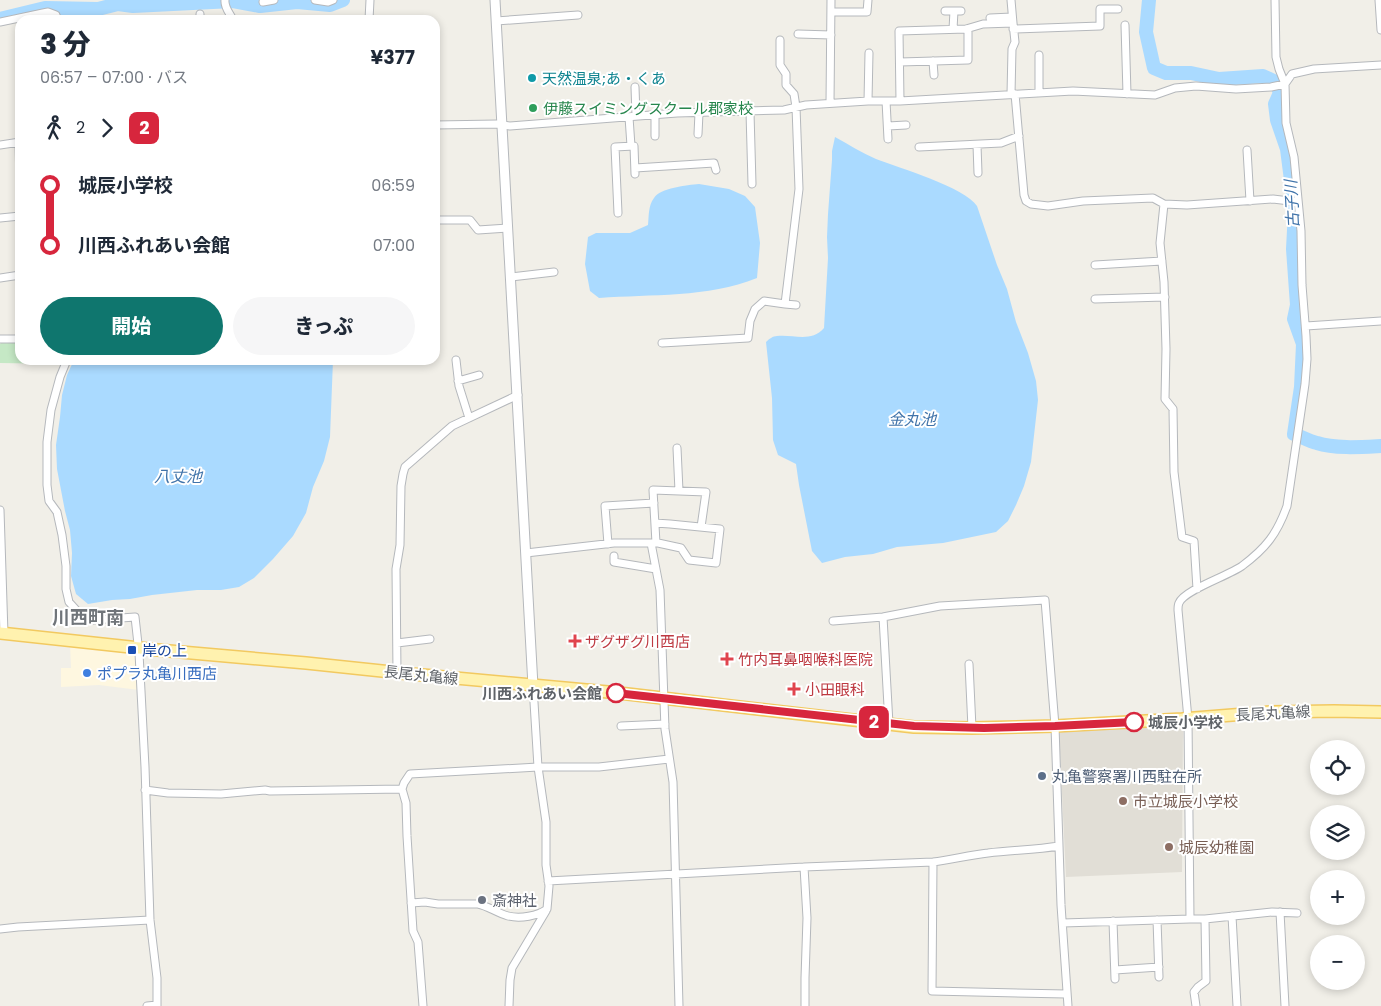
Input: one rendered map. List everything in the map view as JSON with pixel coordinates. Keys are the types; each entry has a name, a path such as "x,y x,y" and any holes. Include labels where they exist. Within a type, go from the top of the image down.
{"main road":[{"name":"長尾丸亀線","path":"2,633 138,648 618,693 930,727 1055,726 1188,719 1270,712 1381,712"}],"street":[{"path":"263,2 274,0"},
{"path":"315,0 328,2 333,0"},
{"path":"369,15 370,0"},
{"path":"495,0 533,686 538,767 546,822 548,881 547,909 512,968 509,1006"},
{"path":"830,103 831,0"},
{"path":"831,12 867,12 868,0"},
{"path":"1011,0 1015,42 1012,49 1013,94 1024,195 1031,204 1048,206 1083,201 1153,198 1164,204 1194,205 1274,200 1298,202"},
{"path":"1190,919 1188,877 1188,719 1178,610 1179,603 1182,598 1197,589 1224,577 1240,567 1263,548 1274,535 1282,521 1287,506 1304,393 1307,359 1306,326 1298,202 1294,157 1286,123 1284,84 1276,57 1275,0"},
{"path":"1379,0 1381,30"},
{"path":"225,2 231,15"},
{"path":"900,101 899,31 966,29 983,24 1013,23 1100,26 1100,9 1118,9"},
{"path":"945,11 958,11 953,29"},
{"path":"34,15 48,12 54,15"},
{"path":"496,20 578,15"},
{"path":"990,18 1013,23"},
{"path":"0,22 15,19"},
{"path":"1125,25 1128,94"},
{"path":"900,62 968,60 968,32 966,29"},
{"path":"798,34 831,35"},
{"path":"780,40 780,66 786,74 786,85 794,94 796,107 799,188 785,304"},
{"path":"868,53 868,100"},
{"path":"1039,55 1039,92"},
{"path":"933,61 934,75"},
{"path":"440,125 510,126 632,116 784,110 796,107 868,100 900,101 1039,92 1073,91 1155,95 1175,88 1196,86 1236,89 1271,88 1284,84 1292,74 1314,69 1381,65"},
{"path":"631,146 635,87"},
{"path":"886,101 888,139"},
{"path":"750,112 752,184"},
{"path":"698,134 699,113"},
{"path":"655,115 655,136"},
{"path":"888,126 906,124"},
{"path":"919,147 1001,144 1019,136"},
{"path":"0,145 15,143"},
{"path":"977,144 978,173"},
{"path":"618,213 615,147 634,146 635,171 714,163 716,170"},
{"path":"1247,150 1250,201"},
{"path":"1164,204 1160,243 1165,297 1165,399 1173,409 1174,472 1182,537 1194,542 1197,589"},
{"path":"0,218 15,216"},
{"path":"440,220 470,220 478,230 508,228"},
{"path":"1095,264 1162,261"},
{"path":"511,277 554,272"},
{"path":"0,278 15,276"},
{"path":"1095,299 1165,297"},
{"path":"662,343 748,338 754,309 764,301 796,305"},
{"path":"1306,326 1381,321"},
{"path":"0,339 15,339"},
{"path":"456,360 458,381 468,418"},
{"path":"65,365 51,410 47,485 49,501 57,512 62,535 66,566 66,589 69,602 80,614 93,620 135,617 146,790 150,920 157,978 157,1006 147,1006"},
{"path":"458,381 479,375"},
{"path":"397,673 396,569 400,545 401,486 406,467 452,426 518,395"},
{"path":"677,448 679,491"},
{"path":"679,1006 673,782 665,724 660,590 653,543 655,524 653,490 706,492 701,527"},
{"path":"608,544 605,506 654,503"},
{"path":"0,510 2,633"},
{"path":"526,553 608,544 653,543 681,548 689,560 716,563 720,529 655,524"},
{"path":"614,556 614,562 656,569"},
{"path":"833,621 883,616 940,606 1045,600 1055,726 1062,923 1068,1006"},
{"path":"883,616 889,724"},
{"path":"397,643 430,639"},
{"path":"968,664 972,728"},
{"path":"621,726 665,724"},
{"path":"423,1006 418,942 412,931 407,836 408,818 402,789 407,777 410,774 538,767 599,766 669,759"},
{"path":"146,790 168,793 221,794 265,790 402,789"},
{"path":"548,881 933,862 988,853 1059,846"},
{"path":"933,862 932,991 1066,994"},
{"path":"804,867 807,918 806,1006"},
{"path":"410,903 478,904 509,916 533,916 547,909"},
{"path":"1062,923 1205,919 1280,912 1297,913"},
{"path":"1280,912 1285,1006"},
{"path":"1232,916 1237,1006"},
{"path":"1196,1006 1194,992 1206,981 1205,919"},
{"path":"0,929 150,920"},
{"path":"1157,920 1159,977"},
{"path":"1113,921 1116,979"},
{"path":"1115,970 1159,967"}],"shaded area":[{"path":"70,644 136,651 139,690 99,685 61,687 61,668 71,668"},
{"name":"市立城辰小学校","path":"1183,725 1182,872 1066,877 1059,730"}],"green space":[{"path":"2,342 15,342 15,363 0,363 0,344"}],"water":[{"name":"金丸池","path":"835,137 876,159 946,185 970,199 977,206 1028,353 1036,381 1038,400 1031,462 1024,486 1008,521 996,532 943,543 897,547 873,554 845,557 822,563 812,551 796,464 778,455 773,440 772,398 766,342 776,336 808,337 819,333 824,328 828,258 828,214 832,151"},
{"path":"699,184 729,189 745,196 755,207 760,243 757,278 719,289 679,294 599,298 590,291 585,264 588,237 596,233 630,233 648,225 651,204 657,195 674,188"},
{"name":"八丈池","path":"72,365 333,365 330,437 324,461 313,487 306,513 293,536 254,578 239,587 152,595 88,604 76,594 71,576 70,530 57,469 56,445 62,395"}],"waterway":[{"name":"古子川","path":"16,15 45,8 98,9 118,4 133,6 233,1 260,6 297,2 330,5 343,0"},
{"name":"古子川","path":"1149,0 1146,32 1154,68 1166,73 1191,73 1219,79 1263,76 1276,82 1280,93 1275,104 1277,120 1287,149 1295,211 1293,249 1297,305 1294,319 1303,344 1301,387 1294,434 1324,445 1349,447 1381,446"},
{"name":"古子川","path":"0,19 15,15"}],"bus line":[{"name":"2","path":"616,693 938,728 1055,726 1134,722"}],"place":[{"name":"天然温泉;あ・くあ","path":"532,78"},
{"name":"伊藤スイミングスクール郡家校","path":"533,108"},
{"name":"ザグザグ川西店","path":"575,641"},
{"name":"岸の上","path":"132,650"},
{"name":"竹内耳鼻咽喉科医院","path":"727,659"},
{"name":"ポプラ丸亀川西店","path":"87,673"},
{"name":"小田眼科","path":"794,689"},
{"name":"川西ふれあい会館","path":"616,693"},
{"name":"城辰小学校","path":"1134,722"},
{"name":"丸亀警察署川西駐在所","path":"1042,776"},
{"name":"市立城辰小学校","path":"1123,801"},
{"name":"城辰幼稚園","path":"1169,847"},
{"name":"斎神社","path":"482,900"}],"district":[{"name":"川西町南","path":"88,617"}]}
